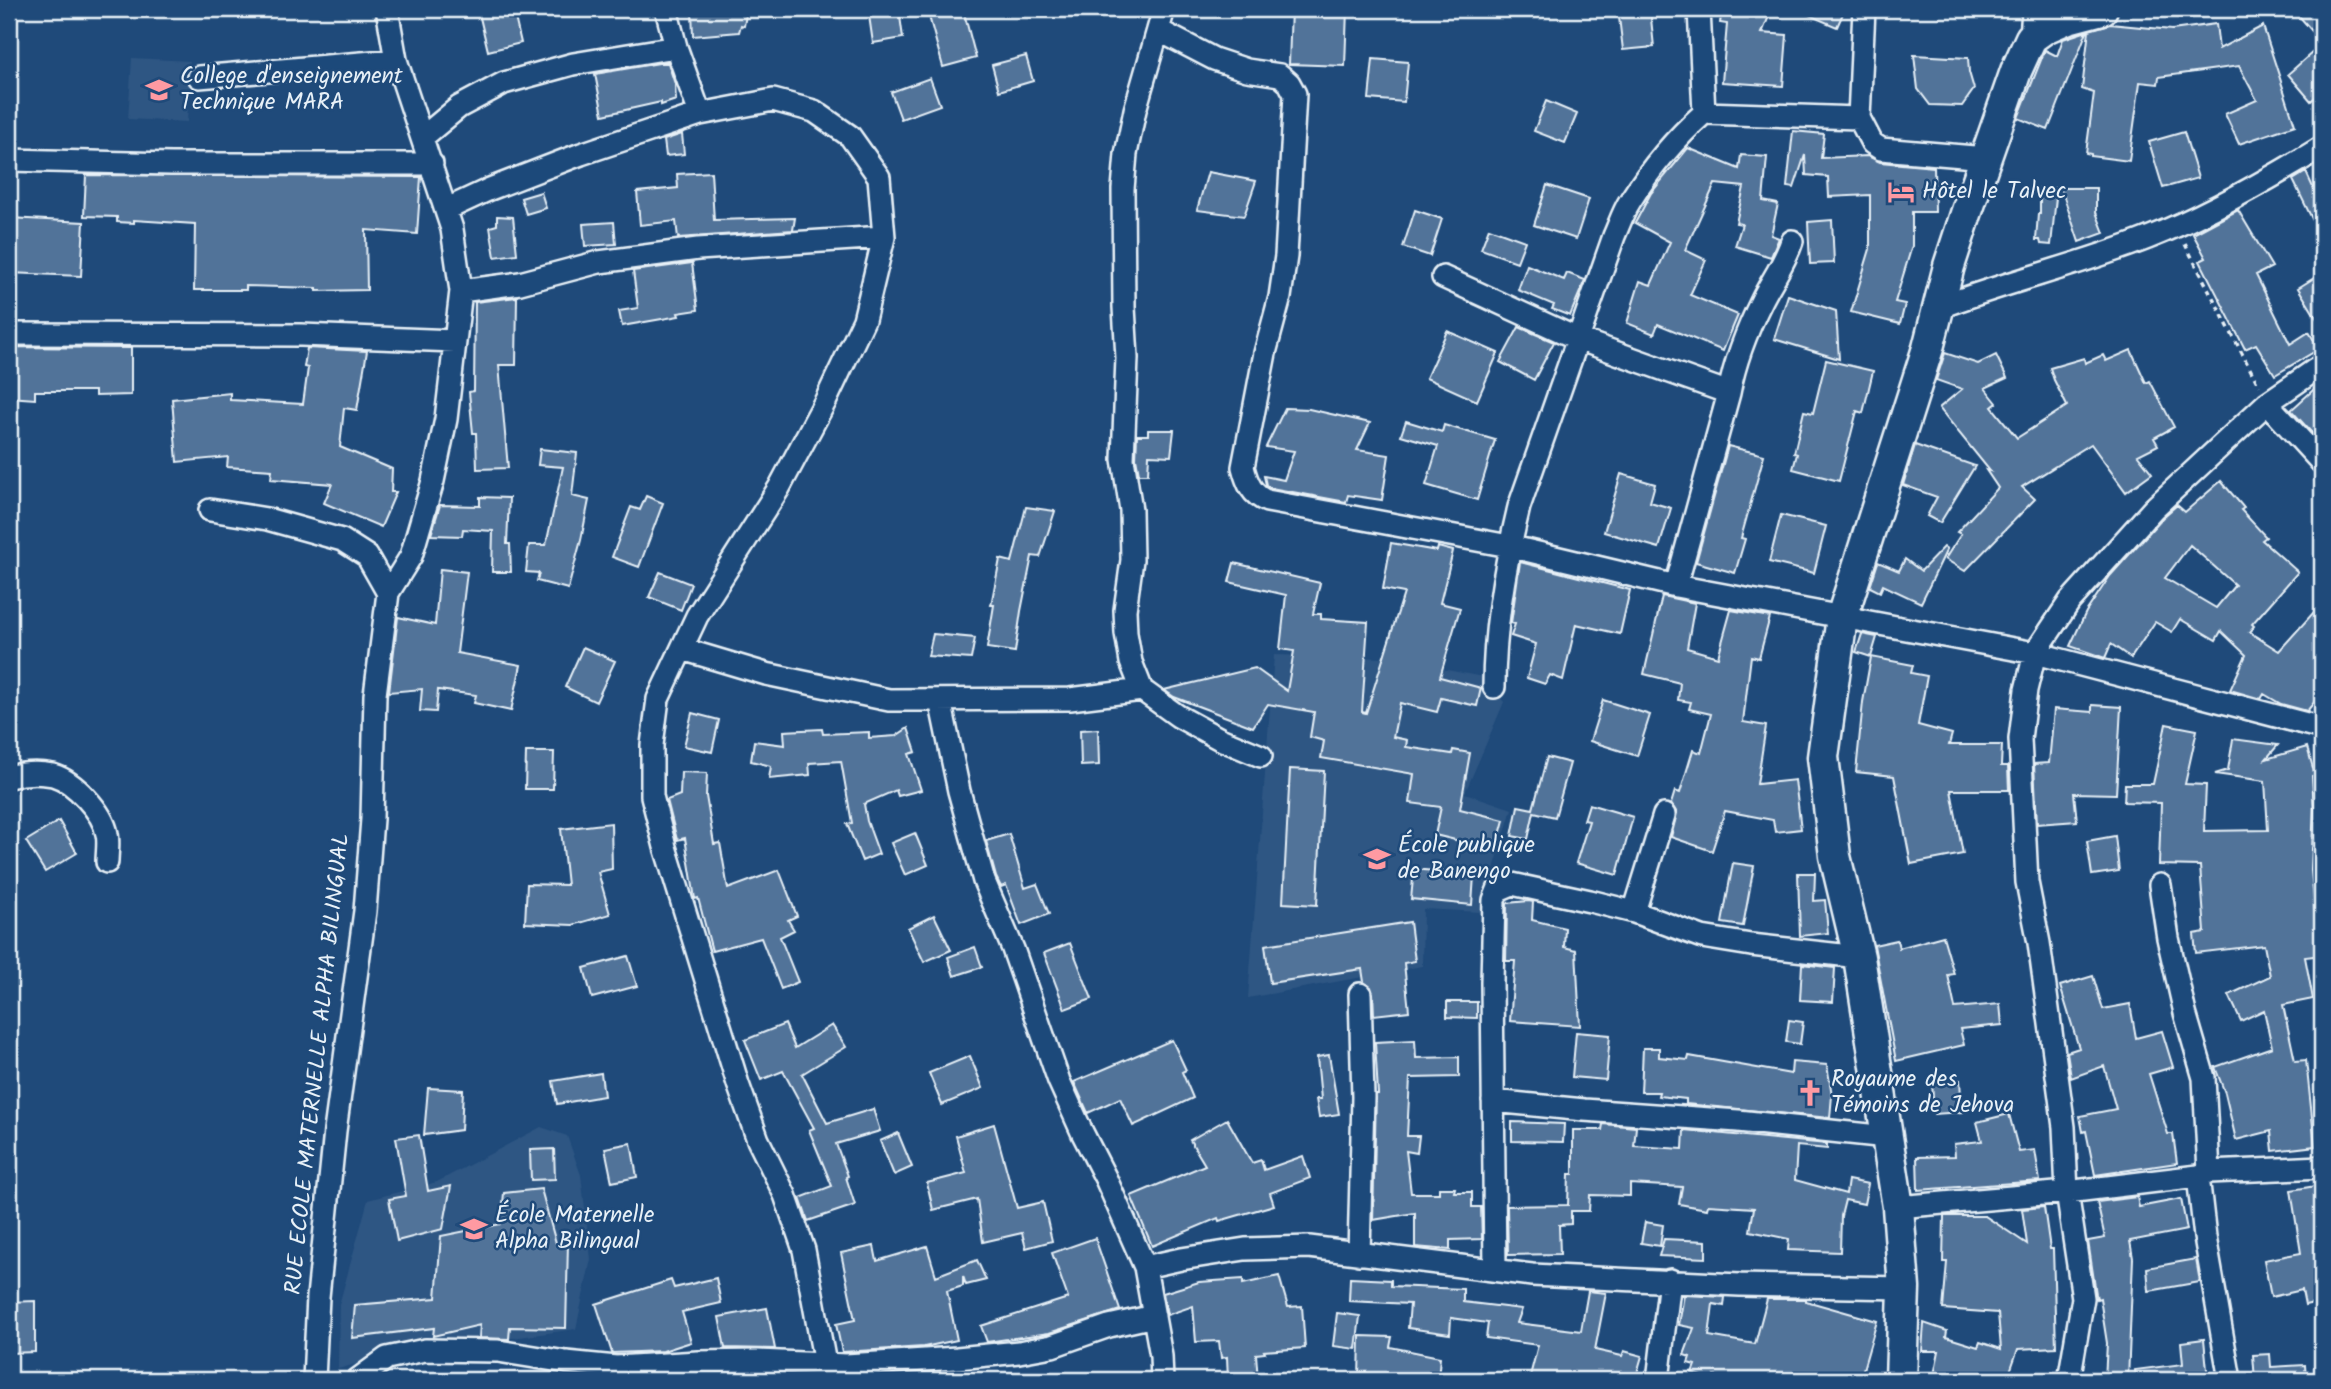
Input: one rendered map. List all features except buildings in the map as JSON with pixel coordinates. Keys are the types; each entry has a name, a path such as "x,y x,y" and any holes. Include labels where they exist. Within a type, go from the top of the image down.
{"street":[{"path":"210,510 267,519 342,540 367,556 388,593 411,556 425,512 446,419 461,291 447,209 396,60 387,9"},
{"path":"666,9 699,114"},
{"path":"1164,9 1135,110 1126,153 1123,189 1127,358 1123,459 1131,510 1132,560 1125,610 1131,662 1142,690 1178,716 1220,739 1261,756"},
{"path":"1699,9 1703,113"},
{"path":"1864,9 1859,118 1872,142 1881,149 1986,158"},
{"path":"1901,1380 1904,1288 1898,1207 1859,957 1835,856 1823,757 1842,617 1940,307 1949,266 2016,71 2031,38 2033,9"},
{"path":"2031,38 2045,28 2068,18 2102,9"},
{"path":"1158,30 1214,58 1247,70 1280,75 1289,83 1295,94 1286,256 1280,297 1265,353 1243,467 1246,480 1257,497 1509,546 1676,586 2035,653 2322,728"},
{"path":"423,138 459,107 504,83 573,64 676,47"},
{"path":"199,77 396,60"},
{"path":"447,209 490,189 581,154 699,114 772,100 814,111 850,136 878,177 884,237 864,320 826,400 779,488 697,617 658,699 653,745 652,796 683,909 738,1084 758,1140 785,1195 804,1250 827,1373"},
{"path":"1494,687 1495,644 1509,546 1519,507 1614,236 1629,202 1661,159 1703,113 1859,118"},
{"path":"1940,307 2147,239 2267,180 2322,147"},
{"path":"9,160 171,164 432,164"},
{"path":"461,291 520,283 599,262 698,249 884,237"},
{"path":"1676,586 1741,346 1792,242"},
{"path":"1443,277 1578,339 1729,393"},
{"path":"9,334 302,335 455,341"},
{"path":"2069,1380 2082,1298 2067,1192 2064,1127 2039,943 2027,882 2020,739 2026,690 2035,653 2070,601 2154,508 2267,403 2322,365"},
{"path":"2267,403 2322,463"},
{"name":"RUE ECOLE MATERNELLE ALPHA BILINGUAL","path":"314,1380 318,1297 335,1131 365,911 372,819 375,695 388,593"},
{"path":"682,649 766,674 889,700 1070,699 1142,690"},
{"path":"940,700 959,791 984,881 1013,949 1059,1081 1107,1179 1145,1267 1161,1356 1162,1380"},
{"path":"9,777 26,773 54,775 93,804 107,834 107,862"},
{"path":"1634,912 1664,815"},
{"path":"1494,1270 1493,941 1494,900 1498,890 1512,884 1634,912 1702,937 1859,957"},
{"path":"2161,885 2168,937 2182,1000 2204,1078 2205,1237 2230,1380"},
{"path":"1359,1254 1363,1097 1360,995"},
{"path":"1493,1101 1584,1111 1738,1121 1887,1138"},
{"path":"1898,1207 2067,1192 2204,1174 2322,1167"},
{"path":"1145,1267 1245,1249 1309,1247 1532,1275 1740,1285 1904,1288"},
{"path":"1658,1380 1671,1280"},
{"path":"357,1380 387,1358 425,1350 498,1351 616,1373 746,1361 827,1373 915,1361 1019,1352 1052,1346 1109,1326 1154,1316"}],"path":[{"path":"2176,226 2267,403"}],"shaded area":[{"name":"College d'enseignement Technique MARA","path":"132,58 190,61 187,122 128,119"},
{"name":"École publique de Banengo","path":"1274,655 1385,658 1483,677 1504,702 1465,793 1512,809 1481,912 1423,909 1422,966 1248,998"},
{"name":"École Maternelle Alpha Bilingual","path":"541,1127 567,1136 581,1175 591,1259 576,1329 384,1356 338,1369 339,1305 368,1200 437,1182"}],"place":[{"name":"College d'enseignement Technique MARA","path":"159,90"},
{"name":"Hôtel le Talvec","path":"1901,192"},
{"name":"École publique de Banengo","path":"1377,859"},
{"name":"Royaume des Témoins de Jehova","path":"1810,1093"},
{"name":"École Maternelle Alpha Bilingual","path":"474,1229"}]}
